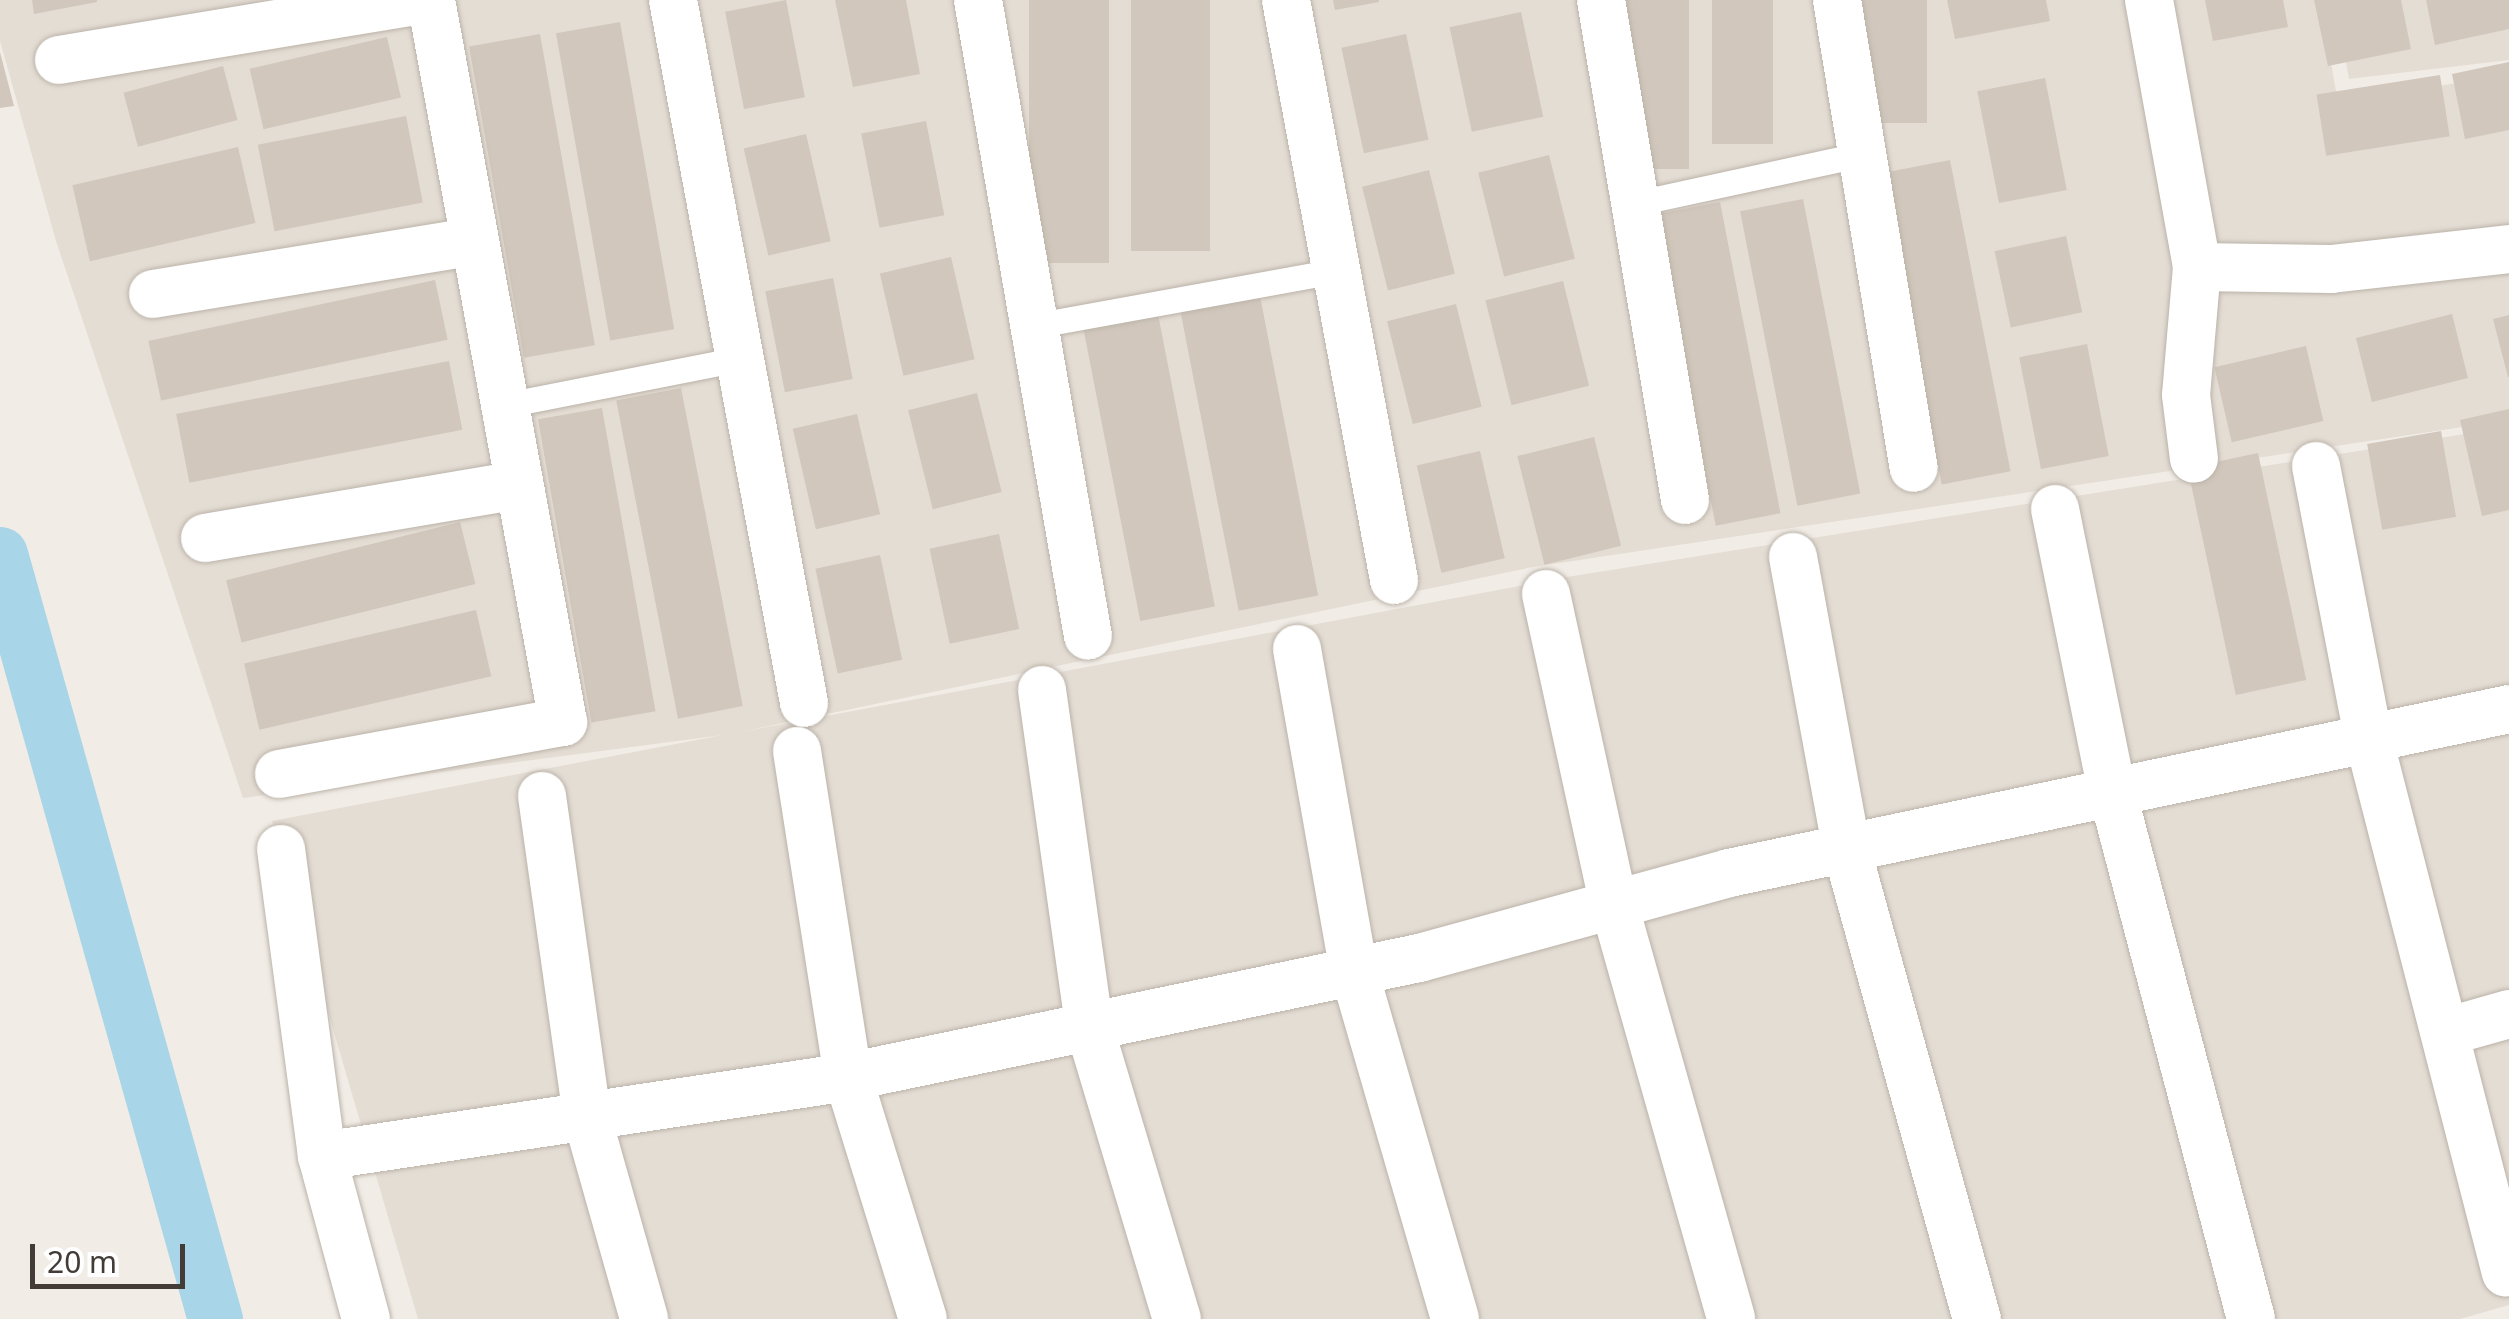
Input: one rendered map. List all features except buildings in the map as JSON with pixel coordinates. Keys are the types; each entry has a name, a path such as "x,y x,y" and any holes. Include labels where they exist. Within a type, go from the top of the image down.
{"street":[{"path":"59,60 244,14 420,0"},
{"path":"279,774 563,722 431,0"},
{"path":"673,0 804,703"},
{"path":"978,0 1038,325 1088,636"},
{"path":"1286,0 1394,580"},
{"path":"1600,0 1684,500"},
{"path":"1837,0 1914,468"},
{"path":"2149,0 2197,267 2186,396 2194,459"},
{"path":"154,294 475,240"},
{"path":"2197,267 2331,270 2507,248"},
{"path":"2316,466 2368,736 2449,1031 2506,1273"},
{"path":"205,538 520,485"},
{"path":"2055,508 2112,791 2252,1319"},
{"path":"1793,557 1846,847 1976,1319"},
{"path":"1546,594 1614,901 1731,1319"},
{"path":"1297,648 1354,971 1455,1319"},
{"path":"1042,690 1089,1026 1177,1319"},
{"path":"322,1156 848,1077 1354,971 1614,901 1846,847 2509,709"},
{"path":"797,751 848,1077 923,1319"},
{"path":"542,796 586,1116 644,1319"},
{"path":"282,849 322,1156 366,1319"},
{"path":"2449,1031 2509,1014"}],"lane":[{"path":"1637,203 1864,154"},
{"path":"1038,325 1335,271"},
{"path":"506,405 740,359"}],"shaded area":[{"path":"0,0 2320,0 2338,103 2509,74 2509,420 1533,567 740,732 1567,577 2509,427 2509,1305 2460,1319 418,1319 272,821 723,735 243,798 56,241 0,41"},
{"path":"2335,0 2509,0 2509,60 2349,79"}],"waterway":[{"path":"0,554 215,1319"}]}
